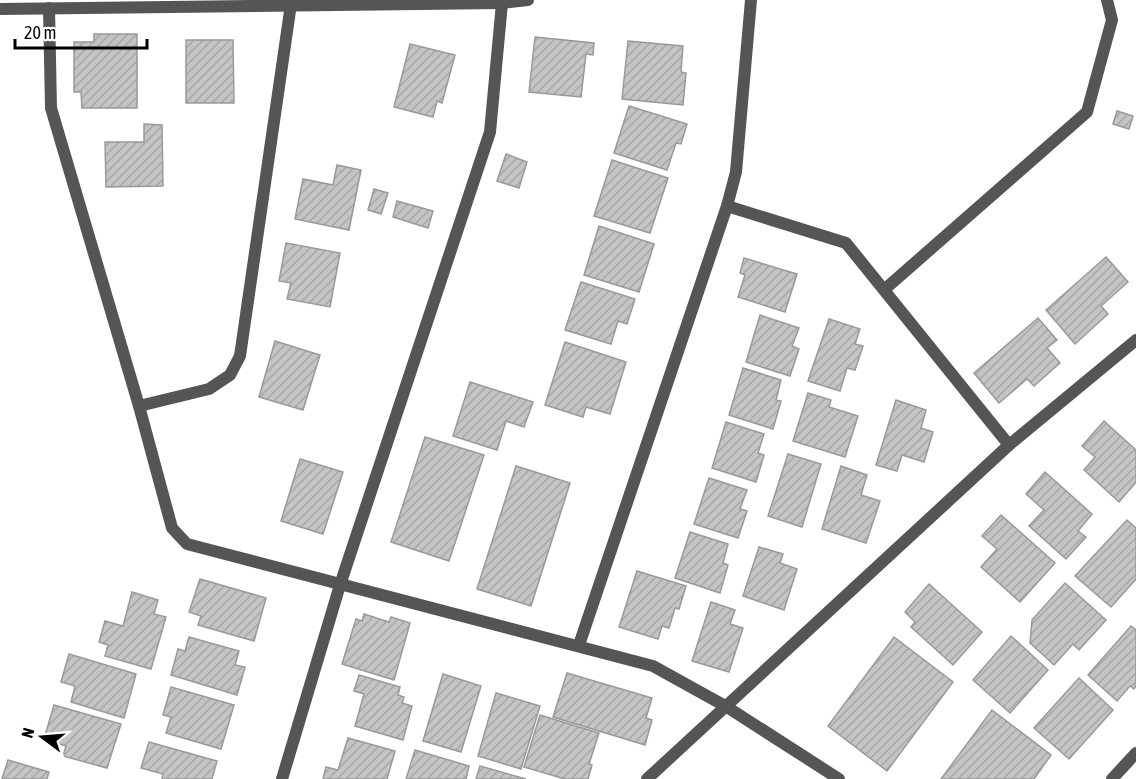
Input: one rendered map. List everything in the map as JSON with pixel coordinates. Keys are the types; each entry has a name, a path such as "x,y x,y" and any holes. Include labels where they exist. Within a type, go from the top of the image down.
{"street":[{"path":"0,9 502,3 528,0"},
{"path":"579,645 727,206 736,172 751,0"},
{"path":"885,289 1087,112 1112,20 1107,0"},
{"path":"282,779 340,585 490,132 502,3"},
{"path":"139,406 209,388 230,375 240,356 291,4"},
{"path":"49,8 51,108 139,406 172,528 188,544 653,666 727,706 839,779"},
{"path":"727,206 846,243 1009,445"},
{"path":"647,779 1009,445 1136,340"},
{"path":"1112,779 1136,753"}],"building":[{"path":"94,34 137,34 137,108 82,108 81,92 74,92 74,42 94,42"},
{"path":"535,37 594,43 593,55 586,54 581,97 529,92"},
{"path":"186,40 233,40 234,103 186,103"},
{"path":"628,41 683,46 681,72 686,73 683,105 622,99"},
{"path":"410,44 455,55 442,103 437,101 433,117 394,107"},
{"path":"629,106 687,124 681,144 676,143 667,170 614,153"},
{"path":"1117,111 1133,116 1129,129 1113,124"},
{"path":"144,124 162,125 163,186 106,187 105,142 144,142"},
{"path":"506,154 527,162 519,188 497,181"},
{"path":"612,160 668,178 650,233 594,216"},
{"path":"337,165 361,170 349,230 295,219 303,179 333,185"},
{"path":"374,189 388,193 381,214 368,210"},
{"path":"397,201 433,211 428,228 393,217"},
{"path":"599,226 654,244 639,292 584,275"},
{"path":"286,243 340,253 330,307 287,299 291,283 279,281"},
{"path":"1106,257 1128,282 1101,306 1108,314 1075,344 1046,310"},
{"path":"744,258 797,274 785,312 738,297 745,275 740,273"},
{"path":"581,282 635,299 627,324 618,321 611,344 565,330"},
{"path":"760,315 799,328 792,346 799,349 790,376 746,362"},
{"path":"1038,318 1057,340 1047,348 1060,363 1034,386 1027,379 999,403 974,373"},
{"path":"829,319 860,329 855,344 863,346 855,370 847,368 840,391 808,381"},
{"path":"275,341 320,355 303,410 259,397"},
{"path":"565,342 626,362 610,414 586,407 583,417 545,405"},
{"path":"743,368 781,380 776,400 781,401 773,429 729,415"},
{"path":"470,382 533,402 524,427 506,421 497,450 453,436"},
{"path":"808,393 831,400 829,407 858,416 845,457 793,441"},
{"path":"896,400 926,410 921,428 933,432 924,462 902,455 897,471 876,465"},
{"path":"1104,421 1136,450 1136,482 1119,502 1084,470 1095,457 1082,446"},
{"path":"726,422 764,434 758,453 764,455 756,482 712,468"},
{"path":"425,437 484,455 449,561 391,542"},
{"path":"788,454 821,464 802,527 768,516"},
{"path":"300,459 343,472 323,534 281,521"},
{"path":"516,466 570,483 531,606 477,589"},
{"path":"841,466 867,475 861,495 880,501 866,543 822,529"},
{"path":"1045,472 1092,514 1078,531 1086,537 1066,559 1029,526 1044,510 1026,494"},
{"path":"709,478 747,490 740,509 747,511 738,538 694,524"},
{"path":"1001,515 1055,563 1020,602 981,567 997,549 982,536"},
{"path":"1127,520 1136,528 1136,579 1111,607 1075,576"},
{"path":"690,532 728,544 723,563 728,565 720,593 675,578"},
{"path":"759,547 783,554 780,563 797,569 784,610 743,596"},
{"path":"637,571 686,586 679,609 675,608 669,628 662,626 658,639 619,627"},
{"path":"200,579 266,598 254,641 198,625 201,616 189,612"},
{"path":"1065,583 1106,620 1079,650 1073,644 1054,665 1030,643 1032,620"},
{"path":"929,584 982,632 953,665 911,627 915,622 905,612"},
{"path":"132,592 158,600 154,614 166,617 151,669 105,656 108,645 99,642 105,621 123,626"},
{"path":"711,602 735,610 730,624 743,628 729,672 692,661"},
{"path":"364,614 389,622 391,617 410,623 394,680 342,664 356,619 362,621"},
{"path":"1131,626 1136,630 1136,686 1134,689 1130,686 1117,701 1088,675"},
{"path":"1011,636 1048,670 1010,713 973,680"},
{"path":"189,637 239,651 235,665 245,667 237,695 171,675 178,649 185,651"},
{"path":"894,637 953,682 887,771 828,726"},
{"path":"69,654 136,674 124,718 71,702 75,686 61,682"},
{"path":"567,673 652,698 646,718 652,720 645,745 553,717"},
{"path":"443,674 481,686 461,752 423,741"},
{"path":"359,675 400,687 398,695 404,697 402,703 412,706 403,740 355,726 364,694 354,691"},
{"path":"1079,678 1113,710 1069,759 1034,728"},
{"path":"171,687 234,705 221,749 166,733 171,717 163,715"},
{"path":"496,693 540,706 521,769 478,756"},
{"path":"54,705 121,724 107,768 63,756 66,746 44,739"},
{"path":"992,710 1051,755 1034,779 941,779"},
{"path":"540,715 599,733 589,764 592,765 588,779 565,779 524,767"},
{"path":"348,738 395,751 387,779 323,779 326,767 338,770"},
{"path":"149,742 217,761 212,779 162,779 163,774 141,768"},
{"path":"415,750 469,766 466,779 406,779"},
{"path":"8,760 49,772 47,779 2,779"},
{"path":"480,766 526,779 476,779"}]}
